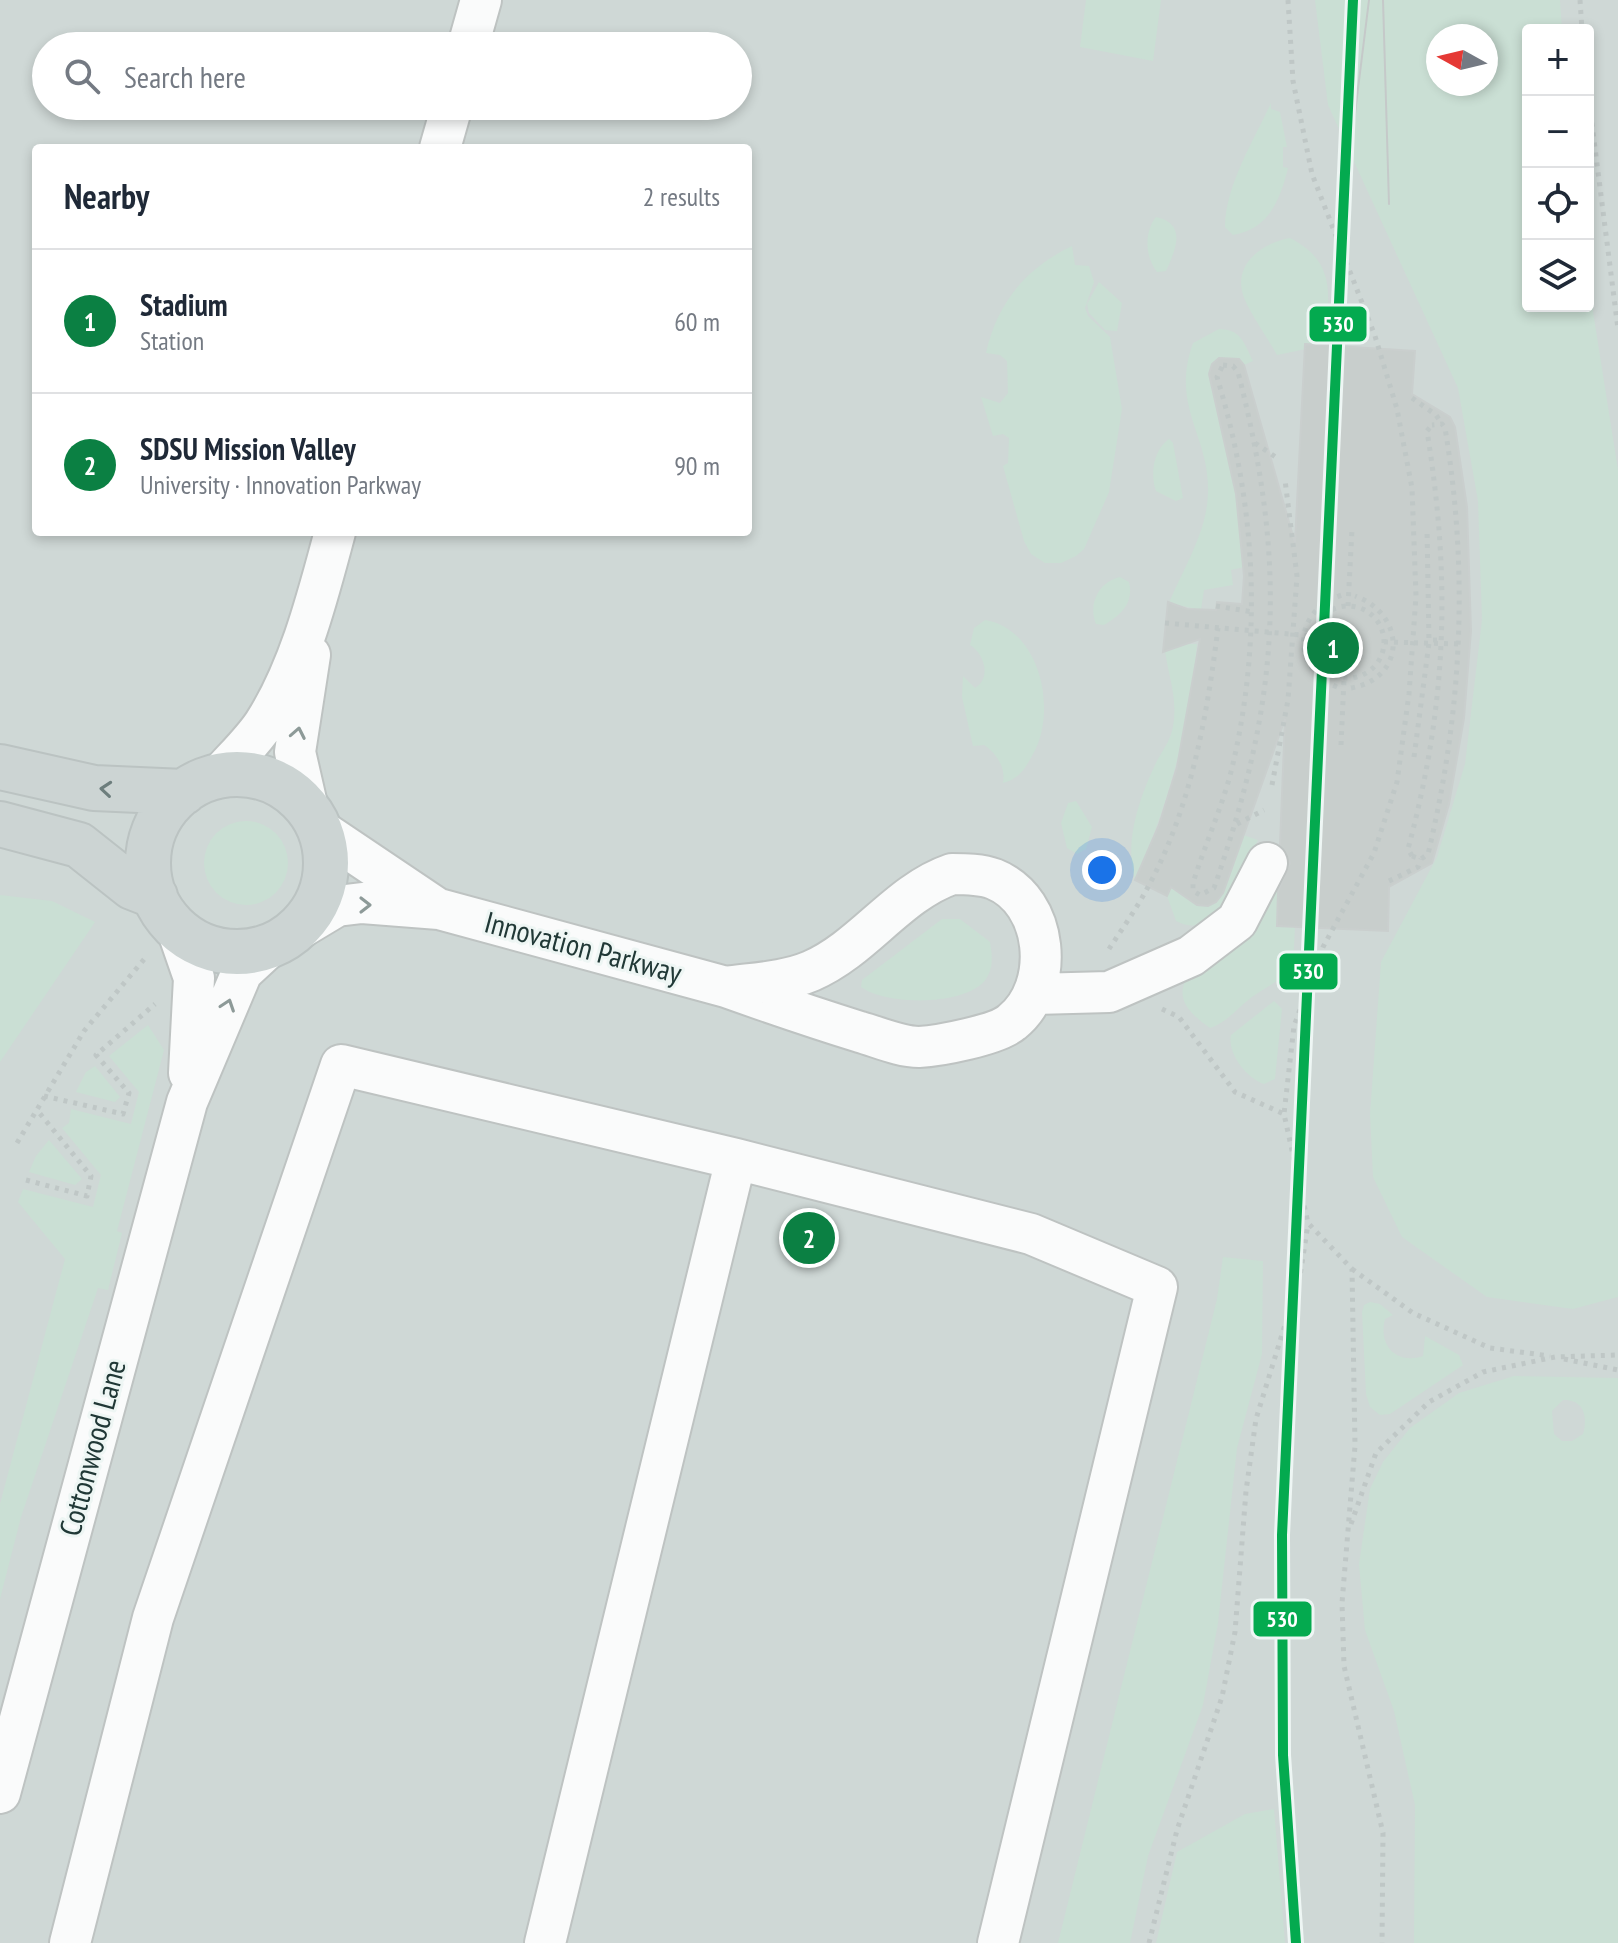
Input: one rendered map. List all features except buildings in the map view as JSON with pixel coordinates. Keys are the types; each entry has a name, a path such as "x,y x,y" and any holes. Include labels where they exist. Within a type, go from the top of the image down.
{"main road":[{"name":"Innovation Parkway","path":"0,767 94,788 202,784 239,774 269,780 295,795 314,819"},
{"path":"159,927 148,858 152,840 169,805 202,784"},
{"path":"283,938 311,913 324,883 326,861 314,819"},
{"name":"Innovation Parkway","path":"0,824 79,845 132,887 159,927 192,941 230,953 283,938"}],"street":[{"path":"472,32 481,0"},
{"path":"441,144 448,120"},
{"path":"202,784 264,725 313,616 334,536"},
{"path":"313,616 307,692 295,752 314,819"},
{"name":"Innovation Parkway","path":"314,819 439,909"},
{"path":"1035,994 1099,993 1191,956 1237,921 1267,863"},
{"name":"Innovation Parkway","path":"283,938 337,906 362,903 439,909 726,987 817,1019 917,1047 1009,1025 1025,1012 1035,994 1042,966 1034,921 1025,904 1012,890 994,879 952,874 920,888 842,952 809,972 726,987"},
{"name":"Cottonwood Lane","path":"159,927 194,978 187,1102"},
{"name":"Cottonwood Lane","path":"0,1793 187,1102 242,972 283,938"},
{"path":"70,1943 153,1618 341,1065 736,1159 1031,1234 1157,1287 998,1943"},
{"path":"545,1943 736,1159"}],"path":[{"path":"1149,1943 1177,1830 1222,1697 1235,1632 1246,1491 1256,1419 1300,1276 1308,1223 1284,1114 1294,1026 1323,947 1374,853 1397,782 1409,694 1416,596 1412,488 1397,409 1375,336 1351,281 1312,174 1293,81 1288,0"},
{"path":"1580,0 1582,24"},
{"path":"1588,96 1618,329"},
{"path":"1223,365 1233,366 1238,372 1254,442 1269,534 1271,631 1263,710 1236,825 1214,888 1204,896 1196,894 1193,883 1232,769 1253,612 1247,511 1239,459 1217,377 1223,365"},
{"path":"1389,881 1418,867 1421,859 1428,854 1454,724 1461,644 1457,515 1442,424 1436,415 1412,398"},
{"path":"1421,859 1412,856 1408,849 1435,725 1443,640 1442,525 1427,431 1432,425 1442,424"},
{"path":"1254,442 1277,458"},
{"path":"1272,785 1288,700 1290,634 1297,576 1285,480"},
{"path":"1414,757 1431,641 1427,528"},
{"path":"1348,606 1352,529"},
{"path":"1337,687 1317,676 1308,664 1302,636 1312,613 1321,604 1342,595"},
{"path":"1351,688 1373,680 1384,670 1394,642 1387,618 1369,601 1355,596"},
{"path":"1216,606 1253,612"},
{"path":"1348,606 1367,610 1378,620 1384,642 1379,661 1370,672 1344,678 1329,673 1319,663 1312,650 1312,636 1317,622 1326,612 1348,606"},
{"path":"1165,623 1290,634"},
{"path":"1218,628 1209,696 1184,798 1148,887 1106,954 1142,1000 1179,1017 1235,1092 1284,1114"},
{"path":"1271,631 1312,636"},
{"path":"1384,642 1443,640"},
{"path":"1431,641 1461,644"},
{"path":"1341,745 1344,678"},
{"path":"1236,825 1264,810"},
{"path":"17,1143 87,1027 159,927"},
{"path":"44,1096 123,1114 129,1093 96,1055 162,998"},
{"path":"26,1180 87,1196 91,1176 37,1110"},
{"path":"1308,1223 1352,1269 1413,1313 1490,1348 1618,1370"},
{"path":"1352,1269 1355,1446 1342,1603 1344,1666 1383,1833 1382,1943"},
{"path":"1349,1530 1376,1453 1429,1402 1483,1372 1555,1357 1618,1355"}],"shaded area":[{"path":"0,0 1618,0 1618,1943 0,1943"}],"green space":[{"path":"1086,0 1161,0 1153,61 1080,47"},
{"path":"1315,0 1560,0 1562,24 1522,24 1522,312 1593,312 1618,470 1618,1297 1573,1309 1487,1297 1402,1237 1373,1177 1370,1114 1381,962 1437,857 1465,764 1482,620 1478,501 1458,388 1328,105"},
{"path":"1271,103 1271,109 1280,112 1287,147 1283,147 1283,167 1288,168 1285,180 1277,202 1264,220 1245,232 1233,235 1225,227 1230,196"},
{"path":"1156,217 1166,221 1176,232 1173,255 1166,271 1157,272 1150,259 1148,244 1149,230"},
{"path":"1290,238 1306,248 1323,270 1328,297 1325,345 1277,355 1245,300 1241,288 1242,277 1245,267 1259,251"},
{"path":"1072,246 1075,265 1089,266 1094,282 1085,308 1088,316 1110,337 1122,409 1109,492 1084,549 1061,563 1045,563 1031,554 1024,541 1003,466 1008,463 1009,438 1003,434 993,436 981,397 1000,403 1008,393 1007,361 1000,355 986,353 1006,303 1027,276"},
{"path":"1099,282 1122,303 1117,331 1105,330 1089,313 1087,304"},
{"path":"1219,329 1237,334 1253,361 1244,365 1239,359 1219,358 1212,364 1209,374 1236,494 1244,567 1231,570 1233,585 1204,590 1201,610 1169,603 1194,549 1207,507 1207,473 1188,403 1187,365 1193,343"},
{"path":"1169,439 1173,443 1183,498 1176,501 1156,491 1153,478 1156,456"},
{"path":"1120,577 1129,582 1128,602 1121,613 1110,621 1104,625 1096,624 1093,609 1097,595 1106,584"},
{"path":"985,620 1004,627 1019,639 1031,655 1043,695 1044,716 1033,754 1021,773 1003,783 1003,771 996,756 984,745 973,746 962,697 963,676 975,688 985,672 982,659 970,645 974,628"},
{"path":"1183,644 1197,644 1183,735 1168,793 1135,880 1131,851 1135,821 1149,778 1171,735 1174,720 1174,700 1165,651"},
{"path":"1076,801 1092,827 1086,849 1077,854 1067,848 1061,823 1068,803"},
{"path":"246,821 262,824 276,833 285,847 288,863 285,879 276,893 262,902 246,905 230,902 216,893 207,879 204,863 207,847 216,833 230,824"},
{"path":"1243,835 1258,840 1229,901 1206,923 1192,925 1176,921 1167,896 1181,861 1184,891 1190,900 1208,906 1216,902"},
{"path":"1279,874 1277,926 1295,927 1293,966 1210,1028 1192,1013 1184,1001 1186,979"},
{"path":"0,895 52,901 95,922 0,1062"},
{"path":"942,919 960,919 990,942 990,970 976,988 945,998 907,1000 889,998 861,987 862,980"},
{"path":"1274,1001 1282,1009 1275,1079 1264,1084 1239,1064 1232,1049 1231,1035"},
{"path":"148,1025 164,1050 117,1231 122,1233 108,1290 98,1288 21,1517 0,1599 0,1504 65,1259 18,1202 23,1189 93,1207 101,1175 62,1128 69,1123 71,1109 131,1124 139,1092 109,1056"},
{"path":"95,1066 120,1097 115,1102 76,1092 86,1072"},
{"path":"49,1140 82,1179 75,1185 29,1172 36,1156"},
{"path":"1223,1257 1263,1261 1262,1354 1237,1448 1218,1623 1203,1705 1148,1856 1130,1943 1058,1943 1217,1299"},
{"path":"1370,1302 1380,1304 1393,1315 1385,1319 1384,1328 1384,1337 1391,1351 1405,1358 1423,1356 1425,1336 1459,1355 1463,1365 1390,1414 1380,1415 1370,1407 1366,1394 1362,1312 1364,1305"},
{"path":"1514,1376 1618,1378 1618,1943 1414,1943 1415,1805 1394,1711 1365,1630 1359,1564 1370,1489 1383,1462 1410,1428 1459,1393","holes":["1563,1400 1570,1400 1583,1410 1583,1434 1572,1441 1562,1441 1554,1434 1552,1411"]},
{"path":"1274,1809 1285,1943 1156,1943 1177,1852 1245,1814"}],"tram line":[{"path":"1344,202 1369,0"},
{"path":"1383,0 1389,204"}],"transit line":[{"name":"530","path":"1296,1943 1283,1755 1282,1535 1353,0"}],"place":[{"name":"Stadium","path":"1333,648"},
{"name":"SDSU Mission Valley","path":"809,1238"}]}
